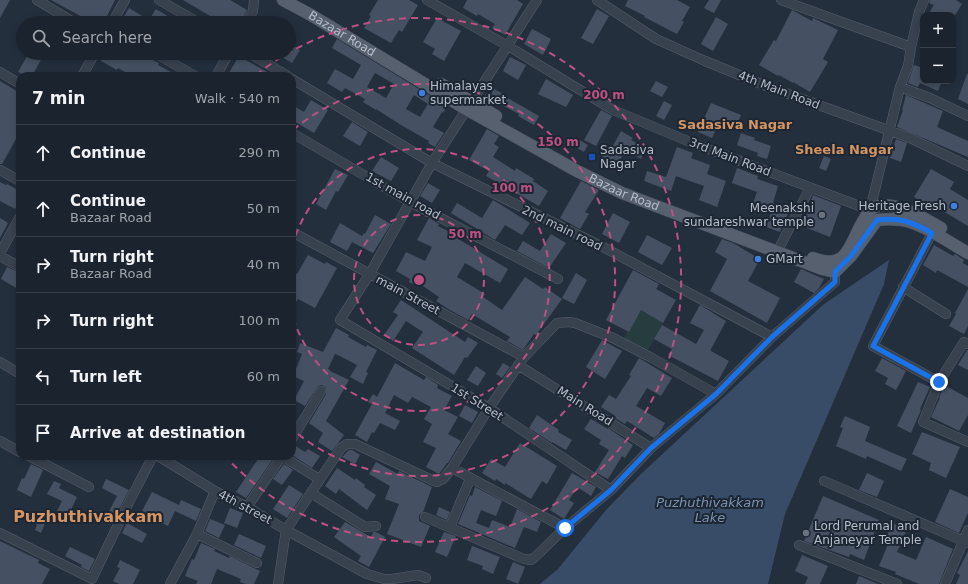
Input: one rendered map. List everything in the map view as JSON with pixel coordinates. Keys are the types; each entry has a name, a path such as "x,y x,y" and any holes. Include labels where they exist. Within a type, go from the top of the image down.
{"main road":[{"name":"Bazaar Road","path":"283,0 469,105 608,179 778,249 822,269 835,272"},
{"name":"Bazaar Road","path":"294,0 321,14 469,105"},
{"path":"870,210 887,206 898,207 910,211 968,245"},
{"name":"Bazaar Road","path":"778,249 823,262 832,262 844,256 870,210"},
{"path":"835,272 851,256 877,220 903,220 916,224 968,253"}],"street":[{"path":"37,0 64,16"},
{"path":"52,8 56,0"},
{"path":"116,16 126,0"},
{"path":"160,0 187,16"},
{"path":"250,16 253,11 254,0"},
{"name":"3rd Main Road","path":"427,0 508,46 613,110 695,144 870,210"},
{"path":"369,274 432,163 537,0"},
{"name":"4th Main Road","path":"597,0 656,39 705,62 889,132 910,138 968,166"},
{"path":"781,0 910,47"},
{"path":"870,210 900,87 908,66 910,47 919,12 924,0"},
{"path":"84,72 91,60"},
{"path":"167,60 188,72"},
{"path":"218,72 225,60"},
{"path":"261,60 281,72"},
{"path":"0,72 16,82"},
{"name":"2nd main road","path":"296,81 432,163 601,246 772,337"},
{"path":"900,87 930,98 968,116"},
{"name":"1st main road","path":"296,135 410,202 558,278"},
{"path":"0,170 16,179"},
{"path":"778,249 810,188"},
{"path":"16,224 0,254 16,264"},
{"path":"932,233 873,346 939,382"},
{"name":"main Street","path":"296,234 521,361"},
{"path":"426,517 526,560 531,560 565,528 611,490 651,448 716,394 772,337 835,282 835,272"},
{"name":"1st Street","path":"369,274 340,320 489,408 611,490"},
{"path":"903,288 946,314"},
{"path":"426,578 418,576 392,579 367,574 286,530 319,479 341,448 347,444 355,444 434,481 437,482 443,479 452,468 489,408 521,361 557,323 568,322 612,338 652,358 716,394"},
{"path":"968,344 964,342 939,382 923,422 968,442"},
{"name":"Main Road","path":"521,361 651,448"},
{"path":"0,362 16,372"},
{"path":"296,432 321,391"},
{"path":"0,441 16,450"},
{"path":"46,460 89,487"},
{"path":"0,533 92,579 151,460"},
{"name":"4th street","path":"165,460 215,491 286,530 279,584"},
{"path":"248,508 279,460"},
{"path":"288,460 319,479"},
{"path":"452,468 470,479 565,528"},
{"path":"450,527 470,479"},
{"path":"824,482 966,542"},
{"path":"172,583 197,534 215,491"},
{"path":"311,493 365,526 376,526"},
{"path":"945,584 966,542 968,530"},
{"path":"197,534 257,564"},
{"path":"799,545 897,584"}],"green space":[{"path":"642,309 663,323 647,352 624,338"}],"water":[{"name":"Puzhuthivakkam Lake","path":"889,260 884,284 785,514 768,584 540,584 558,569 606,510 641,474 824,304"}],"building":[{"path":"0,0 10,0 0,18"},
{"path":"51,0 115,0 107,16 80,16"},
{"path":"183,0 230,0 247,10 244,16 210,16"},
{"path":"378,0 409,0 418,5 402,32 399,30 391,43 364,28 371,16 369,15"},
{"path":"467,0 517,0 523,4 505,35 492,28 495,24 478,14 477,16 463,8"},
{"path":"628,0 677,0 690,7 677,34 625,6"},
{"path":"709,0 721,0 714,13 704,8"},
{"path":"930,0 956,0 962,4 956,14 956,12 930,12 934,5 929,3"},
{"path":"129,8 142,16 124,16"},
{"path":"156,9 168,16 152,16"},
{"path":"597,9 609,16 593,44 581,38"},
{"path":"792,10 812,21 813,18 838,30 823,59 828,62 810,92 759,65 774,40 776,41"},
{"path":"716,17 728,24 713,51 701,44"},
{"path":"437,18 461,31 444,61 432,54 435,49 423,42"},
{"path":"532,29 551,39 543,55 524,44"},
{"path":"337,39 447,106 433,127 444,133 435,147 428,143 429,141 363,102 365,99 345,88 342,92 327,83 335,69 353,79 361,65 332,48","holes":["375,73 394,84 386,98 367,87","414,95 428,104 420,117 406,109"]},
{"path":"296,48 300,50 296,56"},
{"path":"510,57 526,65 518,80 503,71"},
{"path":"25,60 41,60 34,72 18,72"},
{"path":"152,60 171,72 125,72 118,68 117,70 101,61"},
{"path":"237,60 246,60 267,72 229,72"},
{"path":"287,60 294,60 292,63"},
{"path":"914,65 920,67 920,83 918,87 908,83"},
{"path":"968,74 968,104 958,99"},
{"path":"546,79 573,95 566,107 538,94"},
{"path":"0,81 16,91 16,139 2,164 0,164"},
{"path":"656,81 668,87 662,97 650,91"},
{"path":"922,84 941,84 938,91"},
{"path":"494,89 539,116 534,125 518,116 519,114 489,98"},
{"path":"906,95 943,111 937,127 968,141 968,157 897,127"},
{"path":"311,100 328,110 314,133 296,122 296,107 304,112"},
{"path":"664,101 672,105 664,120 656,116"},
{"path":"711,103 741,115 736,127 720,119 712,138 698,132"},
{"path":"601,110 612,116 596,146 584,140"},
{"path":"352,122 368,132 360,146 343,136"},
{"path":"487,129 499,136 494,144 499,147 493,157 515,171 516,168 534,179 533,181 548,191 539,206 486,176 489,171 469,160"},
{"path":"621,131 633,138 631,140 646,148 641,159 626,150 614,169 600,161 605,151 609,153"},
{"path":"741,133 755,138 754,140 771,146 767,159 757,156 758,153 737,145"},
{"path":"574,137 588,145 584,152 570,144"},
{"path":"896,139 907,143 901,162 890,158"},
{"path":"677,147 693,153 691,158 710,165 707,174 726,181 717,207 699,200 704,186 676,176 671,191 644,181 647,171 666,177"},
{"path":"824,156 831,159 826,171 819,168"},
{"path":"381,157 399,168 391,181 372,171"},
{"path":"737,168 758,176 757,179 778,186 773,203 790,209 780,232 766,227 771,213 752,206 757,192 732,183"},
{"path":"335,169 348,175 338,192 336,191 326,210 316,204"},
{"path":"931,169 954,182 950,189 968,200 968,226 938,208 937,211 914,197"},
{"path":"581,181 599,190 585,212 589,214 580,229 560,218"},
{"path":"0,182 16,189 15,209 0,201"},
{"path":"428,183 440,190 432,203 420,196"},
{"name":"Meenakshi sundareshwar temple","path":"813,195 841,206 830,237 802,226"},
{"path":"493,200 530,223 522,235 505,225 495,240 451,213 457,203 482,218"},
{"path":"613,213 630,222 619,243 602,234"},
{"path":"375,215 391,224 373,253 352,242 347,251 330,242 340,223 362,236 364,233 365,234"},
{"path":"0,218 8,223 0,238"},
{"path":"429,218 439,224 438,226 456,235 455,237 508,269 500,283 465,263 457,277 485,294 483,297 502,310 525,277 543,289 545,287 562,299 536,335 534,334 523,350 507,341 510,337 472,314 468,320 450,310 436,301 439,297 420,284 419,287 409,282 410,279 396,271 406,252 425,261 432,247 417,240"},
{"path":"551,234 566,243 549,268 517,251 523,241 540,251"},
{"path":"647,235 672,248 662,265 638,252"},
{"path":"722,239 733,243 760,259 748,281 780,298 767,323 710,291 727,259 715,252"},
{"path":"934,245 953,256 955,254 964,260 963,263 968,266 968,287 937,270 936,273 923,265"},
{"path":"308,255 325,264 326,262 337,268 315,308 298,299 296,302 297,274"},
{"path":"7,267 16,271 16,288 1,279"},
{"path":"801,269 824,279 814,293 794,282"},
{"path":"633,270 659,284 656,289 676,300 663,323 641,310 629,332 606,320"},
{"path":"576,273 587,280 574,304 562,298"},
{"path":"968,289 968,326 964,334 949,326"},
{"path":"401,300 465,342 468,337 478,343 467,358 465,357 454,375 412,348 423,332 406,321 393,341 384,335 398,315 393,312"},
{"path":"700,305 726,321 711,349 711,351 729,361 718,381 668,355 672,349 654,339 662,325 696,344 704,330 690,323"},
{"path":"336,328 366,347 367,345 377,350 366,372 368,373 363,384 350,377 357,365 338,355 335,354 328,369 349,380 326,421 344,435 332,451 318,442 323,433 309,423 326,394 326,388 322,385 318,386 305,406 296,401 296,396 304,381 296,377 296,369 302,354 297,352 300,343 323,352"},
{"path":"602,340 622,351 605,379 586,367"},
{"path":"968,350 968,370 958,365"},
{"path":"639,358 672,378 661,396 647,388 636,406 665,423 659,434 654,438 627,421 625,424 601,407 609,395 616,399 631,376 629,375"},
{"path":"882,358 906,371 896,390 885,384 888,378 875,371"},
{"path":"395,363 424,380 426,377 438,385 437,388 452,396 444,410 458,417 448,434 461,441 448,463 439,474 426,467 436,448 423,442 432,424 424,419 431,407 412,397 408,403 394,395 385,413 400,421 395,430 380,423 374,433 372,432 367,442 355,435 372,404 368,402 373,394 377,397"},
{"path":"503,363 510,367 502,378 496,374"},
{"path":"476,366 486,373 478,386 467,380"},
{"path":"918,382 930,387 911,433 897,426"},
{"path":"944,385 968,398 968,415 959,431 931,417"},
{"path":"465,405 478,412 472,423 459,416"},
{"path":"537,415 559,430 558,432 572,440 566,450 529,428"},
{"path":"845,416 870,427 865,441 907,459 901,471 867,456 866,459 836,446 843,428 840,427"},
{"path":"591,419 608,428 633,445 625,458 622,456 608,479 595,472 609,450 599,444 601,440 584,429"},
{"path":"922,432 960,447 946,478 929,470 931,463 912,454"},
{"path":"520,443 557,466 547,484 542,481 531,499 505,483 505,485 496,479 495,481 482,473 491,459 505,467"},
{"path":"296,446 305,452 308,449 320,456 312,468 296,458"},
{"path":"349,450 352,450 360,455 355,464 342,457"},
{"path":"257,460 272,460 246,498 236,492"},
{"path":"376,462 398,474 399,471 432,487 423,512 419,515 419,521 430,526 421,547 387,534 399,504 385,499 390,486 369,474"},
{"path":"31,464 43,470 31,497 17,490 22,478 24,479"},
{"path":"284,464 293,470 282,485 273,479"},
{"path":"337,468 355,480 356,478 365,485 364,487 376,495 367,510 339,489 336,494 325,486"},
{"path":"572,473 596,487 591,496 577,487 569,500 574,503 564,519 550,510"},
{"path":"867,473 884,481 877,497 859,490"},
{"path":"106,479 129,490 114,519 107,515 117,496 102,488"},
{"path":"54,481 61,484 59,488 77,497 68,516 57,511 62,501 47,494"},
{"path":"289,485 303,494 287,518 273,509"},
{"path":"475,487 502,501 496,516 481,510 476,523 489,528 492,520 510,527 517,509 541,522 537,532 524,527 515,548 458,524 470,495 472,496"},
{"path":"950,489 968,497 968,513 959,533 935,522"},
{"path":"152,492 179,505 181,500 201,509 196,521 175,511 168,526 141,513"},
{"path":"823,496 879,520 864,560 850,554 849,557 804,541"},
{"path":"439,507 450,512 447,520 436,515"},
{"path":"230,508 243,513 237,528 224,523"},
{"path":"41,511 49,514 41,533 35,530"},
{"path":"210,519 225,525 219,538 205,531"},
{"path":"345,522 371,537 373,532 376,532 385,537 369,567 358,561 361,556 334,537"},
{"path":"127,523 147,534 142,543 122,533"},
{"path":"892,523 907,529 897,552 916,560 926,537 953,549 939,584 919,584 895,574 896,572 879,566 889,542 885,541"},
{"path":"444,532 456,536 447,557 435,552"},
{"path":"239,534 266,546 261,558 234,545"},
{"path":"0,541 39,560 38,563 50,569 42,584 0,584"},
{"path":"201,543 215,549 214,551 229,558 230,556 260,571 254,584 240,582 241,579 217,569 211,584 196,584 198,581 185,576"},
{"path":"472,546 500,557 493,574 482,569 483,566 467,560"},
{"path":"70,547 95,559 89,571 81,567 82,565 65,556"},
{"path":"968,551 968,584 956,584 960,575 957,573"},
{"path":"802,555 828,566 820,584 805,584 808,577 795,571"},
{"path":"120,560 140,570 133,584 119,584 113,581 120,568 117,567"},
{"path":"513,562 525,567 518,584 506,579"},
{"path":"859,576 878,584 856,584"}],"place":[{"name":"Himalayas supermarket","path":"422,93"},
{"name":"Sadasiva Nagar","path":"592,157"},
{"name":"Heritage Fresh","path":"954,206"},
{"name":"Meenakshi sundareshwar temple","path":"822,215"},
{"name":"GMart","path":"758,259"},
{"name":"Lord Perumal and Anjaneyar Temple","path":"806,533"}],"district":[{"name":"Sadasiva Nagar","path":"735,124"},
{"name":"Sheela Nagar","path":"844,149"},
{"name":"Puzhuthivakkam","path":"88,516"}],"route":[{"path":"565,528 611,490 651,448 716,394 772,337 835,282 835,272 851,256 877,220 903,220 916,224 932,233 873,346 939,382"}]}
